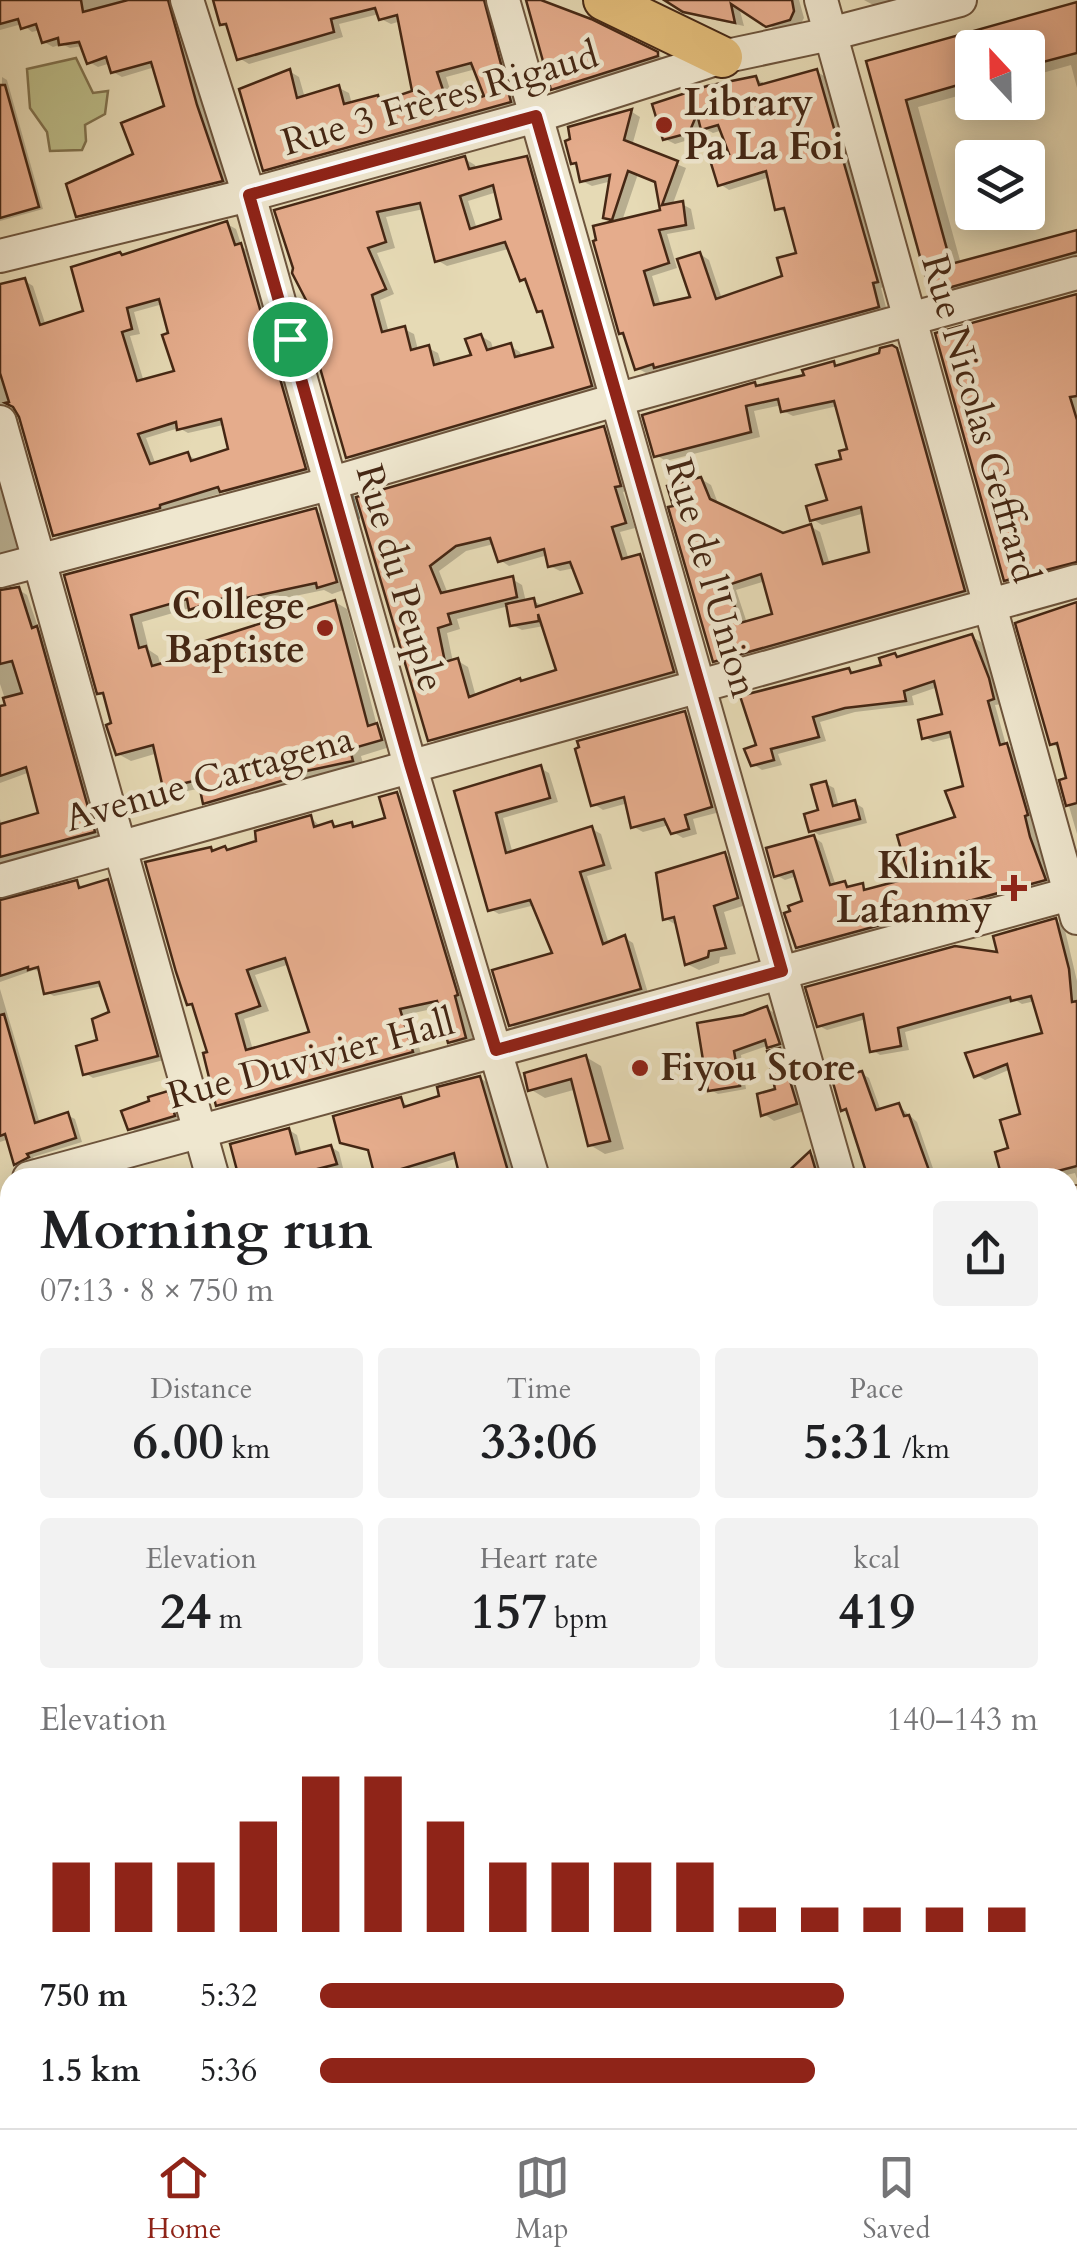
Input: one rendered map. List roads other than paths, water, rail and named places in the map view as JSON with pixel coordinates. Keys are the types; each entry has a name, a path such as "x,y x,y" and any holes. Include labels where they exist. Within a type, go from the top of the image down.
{"main road":[{"path":"604,0 722,56"}],"street":[{"name":"Rue du Peuple","path":"187,0 249,195 410,764 530,1168"},
{"name":"Rue de l'Union","path":"504,0 836,1168"},
{"name":"Rue Nicolas Geffrard","path":"821,0 1075,901"},
{"name":"Rue 3 Frères Rigaud","path":"0,256 249,195 536,116 722,56 830,34 960,0"},
{"path":"0,571 332,483 1077,273"},
{"path":"0,422 211,1168"},
{"name":"Avenue Cartagena","path":"0,880 1077,581"},
{"name":"Rue Duvivier Hall","path":"65,1168 782,971 1075,901"}],"waterway":[{"path":"348,486 357,518"}],"place":[{"name":"Library Pa La Foi","path":"664,125"},
{"name":"College Baptiste","path":"325,628"},
{"name":"Klinik Lafanmy","path":"1014,888"},
{"name":"Fiyou Store","path":"640,1068"}]}
